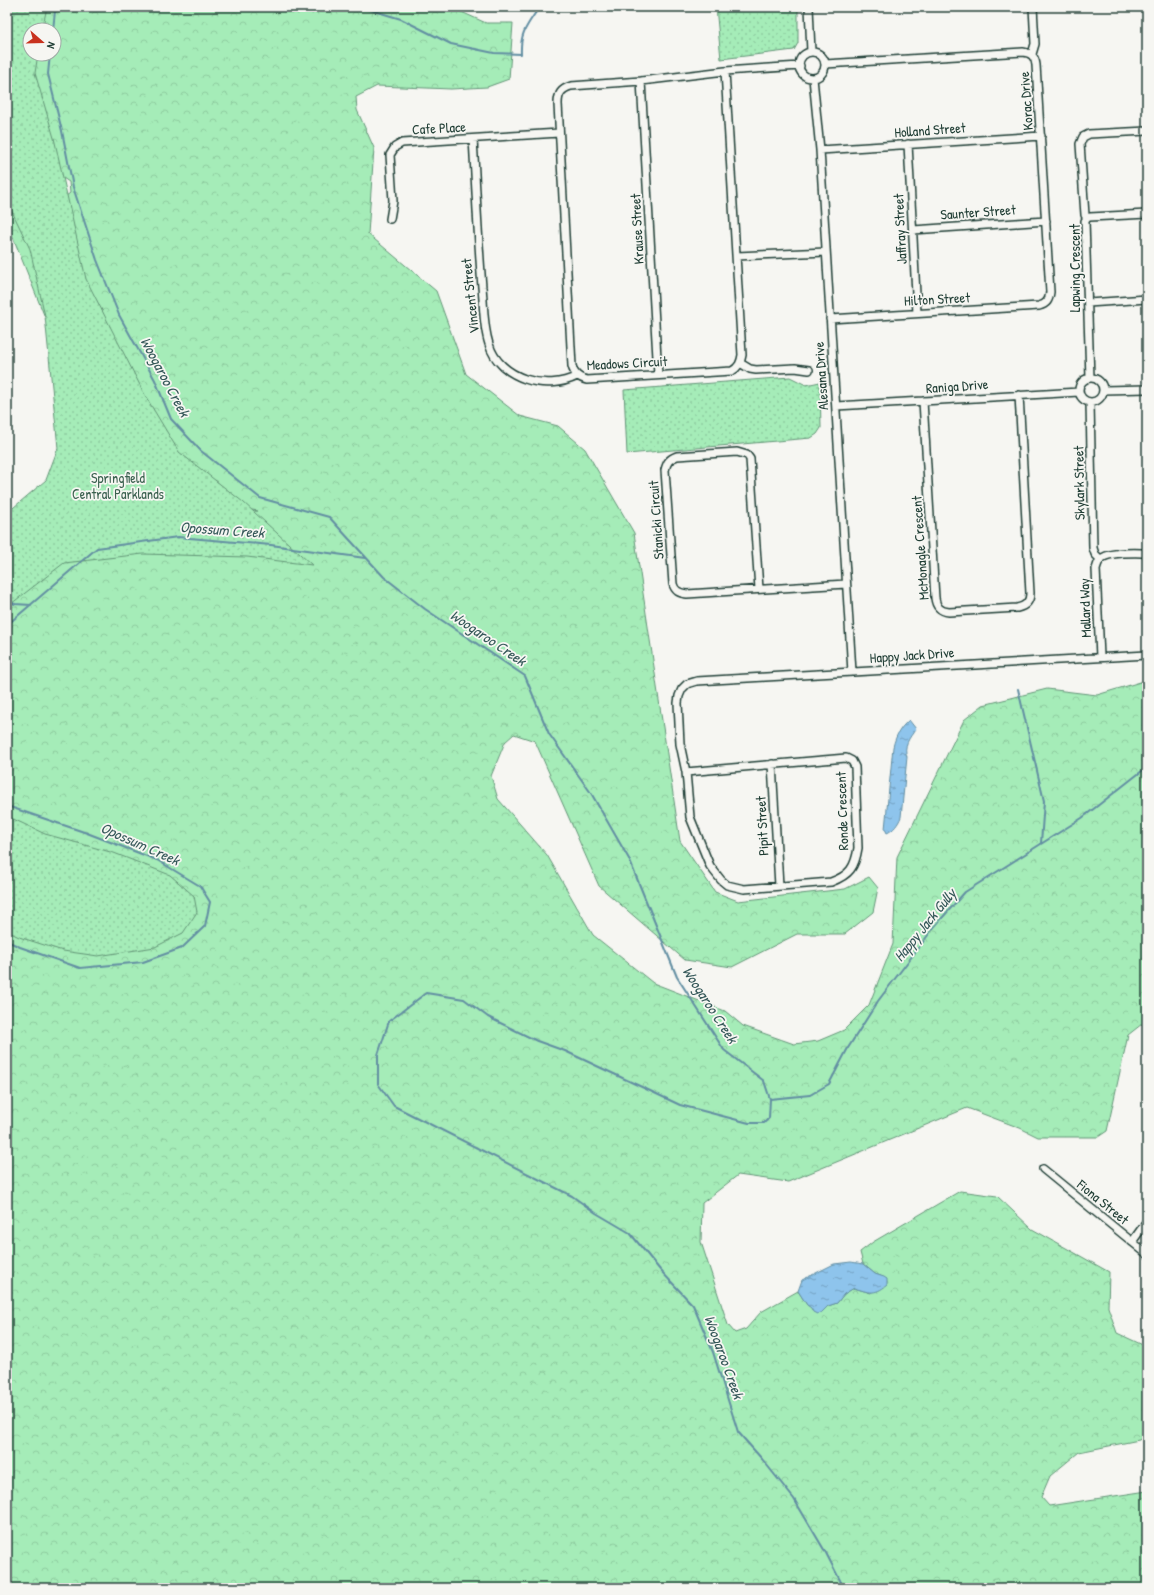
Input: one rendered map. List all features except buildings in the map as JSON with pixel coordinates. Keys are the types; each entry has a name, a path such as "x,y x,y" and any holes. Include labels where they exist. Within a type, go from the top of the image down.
{"street":[{"path":"809,7 811,52"},
{"path":"1032,54 1035,44 1033,7"},
{"path":"811,52 822,56 825,64 823,72 817,77 813,78 809,78 803,73 800,66 804,56 811,52"},
{"name":"Korac Drive","path":"825,64 1023,52 1032,54 1035,58 1036,65 1050,292 1049,300 1045,304"},
{"name":"Meadows Circuit","path":"740,364 732,371 587,380 581,379 574,372 572,366 558,97 562,88 570,86 641,81 725,71 800,66"},
{"path":"725,71 737,256 742,355 740,364 756,370 795,368 809,370"},
{"name":"Alesana Drive","path":"813,78 820,150 852,672"},
{"name":"Krause Street","path":"641,81 658,375"},
{"path":"1087,218 1085,215 1080,144 1083,137 1089,134 1147,131"},
{"name":"Cafe Place","path":"390,219 393,200 390,155 395,147 402,143 559,133"},
{"name":"Holland Street","path":"820,150 1041,136"},
{"name":"Vincent Street","path":"473,139 480,258 489,345 496,359 510,372 527,380 544,382 568,381 577,376"},
{"name":"Jaffray Street","path":"908,144 917,313"},
{"name":"Lapwing Crescent","path":"1090,378 1085,222 1087,218 1147,214"},
{"name":"Saunter Street","path":"913,230 1046,221"},
{"path":"737,256 826,252"},
{"path":"1088,303 1147,299"},
{"name":"Hilton Street","path":"830,318 1039,306 1045,304"},
{"path":"1090,378 1094,378 1101,382 1104,390 1098,401 1090,403 1083,400 1079,392 1080,384 1090,378"},
{"path":"1104,390 1147,389"},
{"name":"Raniga Drive","path":"836,406 1079,392"},
{"name":"McMonagle Crescent","path":"923,401 935,598 937,607 940,610 949,612 1002,609 1022,607 1028,602 1030,596 1019,395"},
{"name":"Skylark Street","path":"1090,403 1093,548 1095,554 1100,559"},
{"name":"Stanicki Circuit","path":"759,589 750,458 747,455 737,452 672,457 669,460 665,470 674,588 678,592 687,594 846,584"},
{"name":"Mallard Way","path":"1100,657 1096,569 1100,559 1109,554 1147,553"},
{"name":"Happy Jack Drive","path":"682,689 687,684 697,681 1147,655"},
{"name":"Ronde Crescent","path":"682,689 678,703 680,744 686,772 690,817 710,866 721,880 727,885 744,889 831,882 842,878 852,869 857,859 858,848 855,767 852,761 846,758 686,772"},
{"name":"Pipit Street","path":"772,764 779,886"},
{"name":"Fiona Street","path":"1043,1169 1147,1254"},
{"path":"1132,1242 1147,1221"}],"green space":[{"path":"7,7 454,7 457,10 486,23 513,23 509,79 487,87 451,89 377,86 356,97 357,110 374,148 368,234 436,291 466,374 520,416 558,426 585,449 634,533 680,841 715,892 738,901 845,889 869,877 878,888 873,912 845,934 797,934 732,967 685,960 599,886 535,741 514,734 505,742 491,776 498,799 547,855 593,935 653,983 725,1011 743,1026 794,1044 818,1041 844,1030 869,1005 893,944 897,857 964,720 983,705 1047,689 1097,695 1147,680 1147,1020 1128,1035 1107,1131 1098,1137 1038,1137 1020,1128 967,1108 788,1182 738,1175 702,1203 701,1242 728,1325 735,1333 746,1329 761,1312 798,1291 807,1305 822,1312 828,1306 837,1303 844,1294 854,1288 871,1293 881,1276 875,1274 863,1264 860,1252 873,1242 960,1191 997,1196 1032,1229 1109,1272 1108,1307 1117,1333 1147,1347 1147,1434 1139,1440 1079,1452 1050,1476 1041,1497 1049,1506 1147,1491 1147,1588 7,1588 7,535 174,514 258,511 223,505 66,370 7,222 7,169 61,200 70,193 69,182 30,156 7,108"},
{"name":"Springfield Central Parklands","path":"7,7 47,7 44,22 22,22 22,62 37,62 35,73 54,138 86,279 146,397 179,452 243,502 312,565 247,557 143,554 64,563 7,607 7,513 46,480 58,448 45,316 30,249 7,201"},
{"path":"716,7 798,7 798,43 794,50 721,59"},
{"path":"790,377 806,385 820,382 821,428 817,434 811,438 627,454 624,390"},
{"path":"7,816 45,834 114,853 170,875 194,896 197,912 183,933 155,947 98,956 63,951 19,937 7,931"}],"water":[{"path":"909,720 916,729 906,746 907,757 901,817 896,826 887,833 885,829 893,747 899,732"},
{"path":"851,1262 863,1264 875,1274 884,1277 887,1279 887,1285 875,1292 867,1292 854,1288 844,1294 837,1303 828,1306 822,1312 817,1314 813,1312 798,1291 802,1280 834,1264"}],"waterway":[{"name":"Woogaroo Creek","path":"54,22 55,11 58,7"},
{"path":"361,7 401,19 451,44 494,53 521,54 523,35 538,9"},
{"name":"Woogaroo Creek","path":"49,62 48,74 62,131 73,187 97,260 119,315 155,380 171,419 201,451 260,498 329,517 384,577 425,609 525,676 549,734 591,793 629,859 677,977 724,1050 764,1081 770,1099 769,1118 764,1123 749,1123 680,1105 565,1051 537,1041 488,1017 464,999 426,993 389,1021 378,1055 378,1084 394,1106 572,1196 596,1213 630,1233 660,1270 693,1305 713,1352 738,1432 794,1499 826,1553 844,1588"},
{"name":"Opossum Creek","path":"7,625 97,548 178,537 271,545 365,558"},
{"path":"7,601 15,604 31,605"},
{"path":"1018,689 1044,801 1041,843"},
{"name":"Happy Jack Gully","path":"770,1099 810,1095 829,1084 848,1048 878,1001 935,926 965,892 1082,818 1147,767"},
{"name":"Opossum Creek","path":"7,806 87,833 157,860 200,886 210,902 205,926 182,948 143,962 80,968 7,941"}]}
